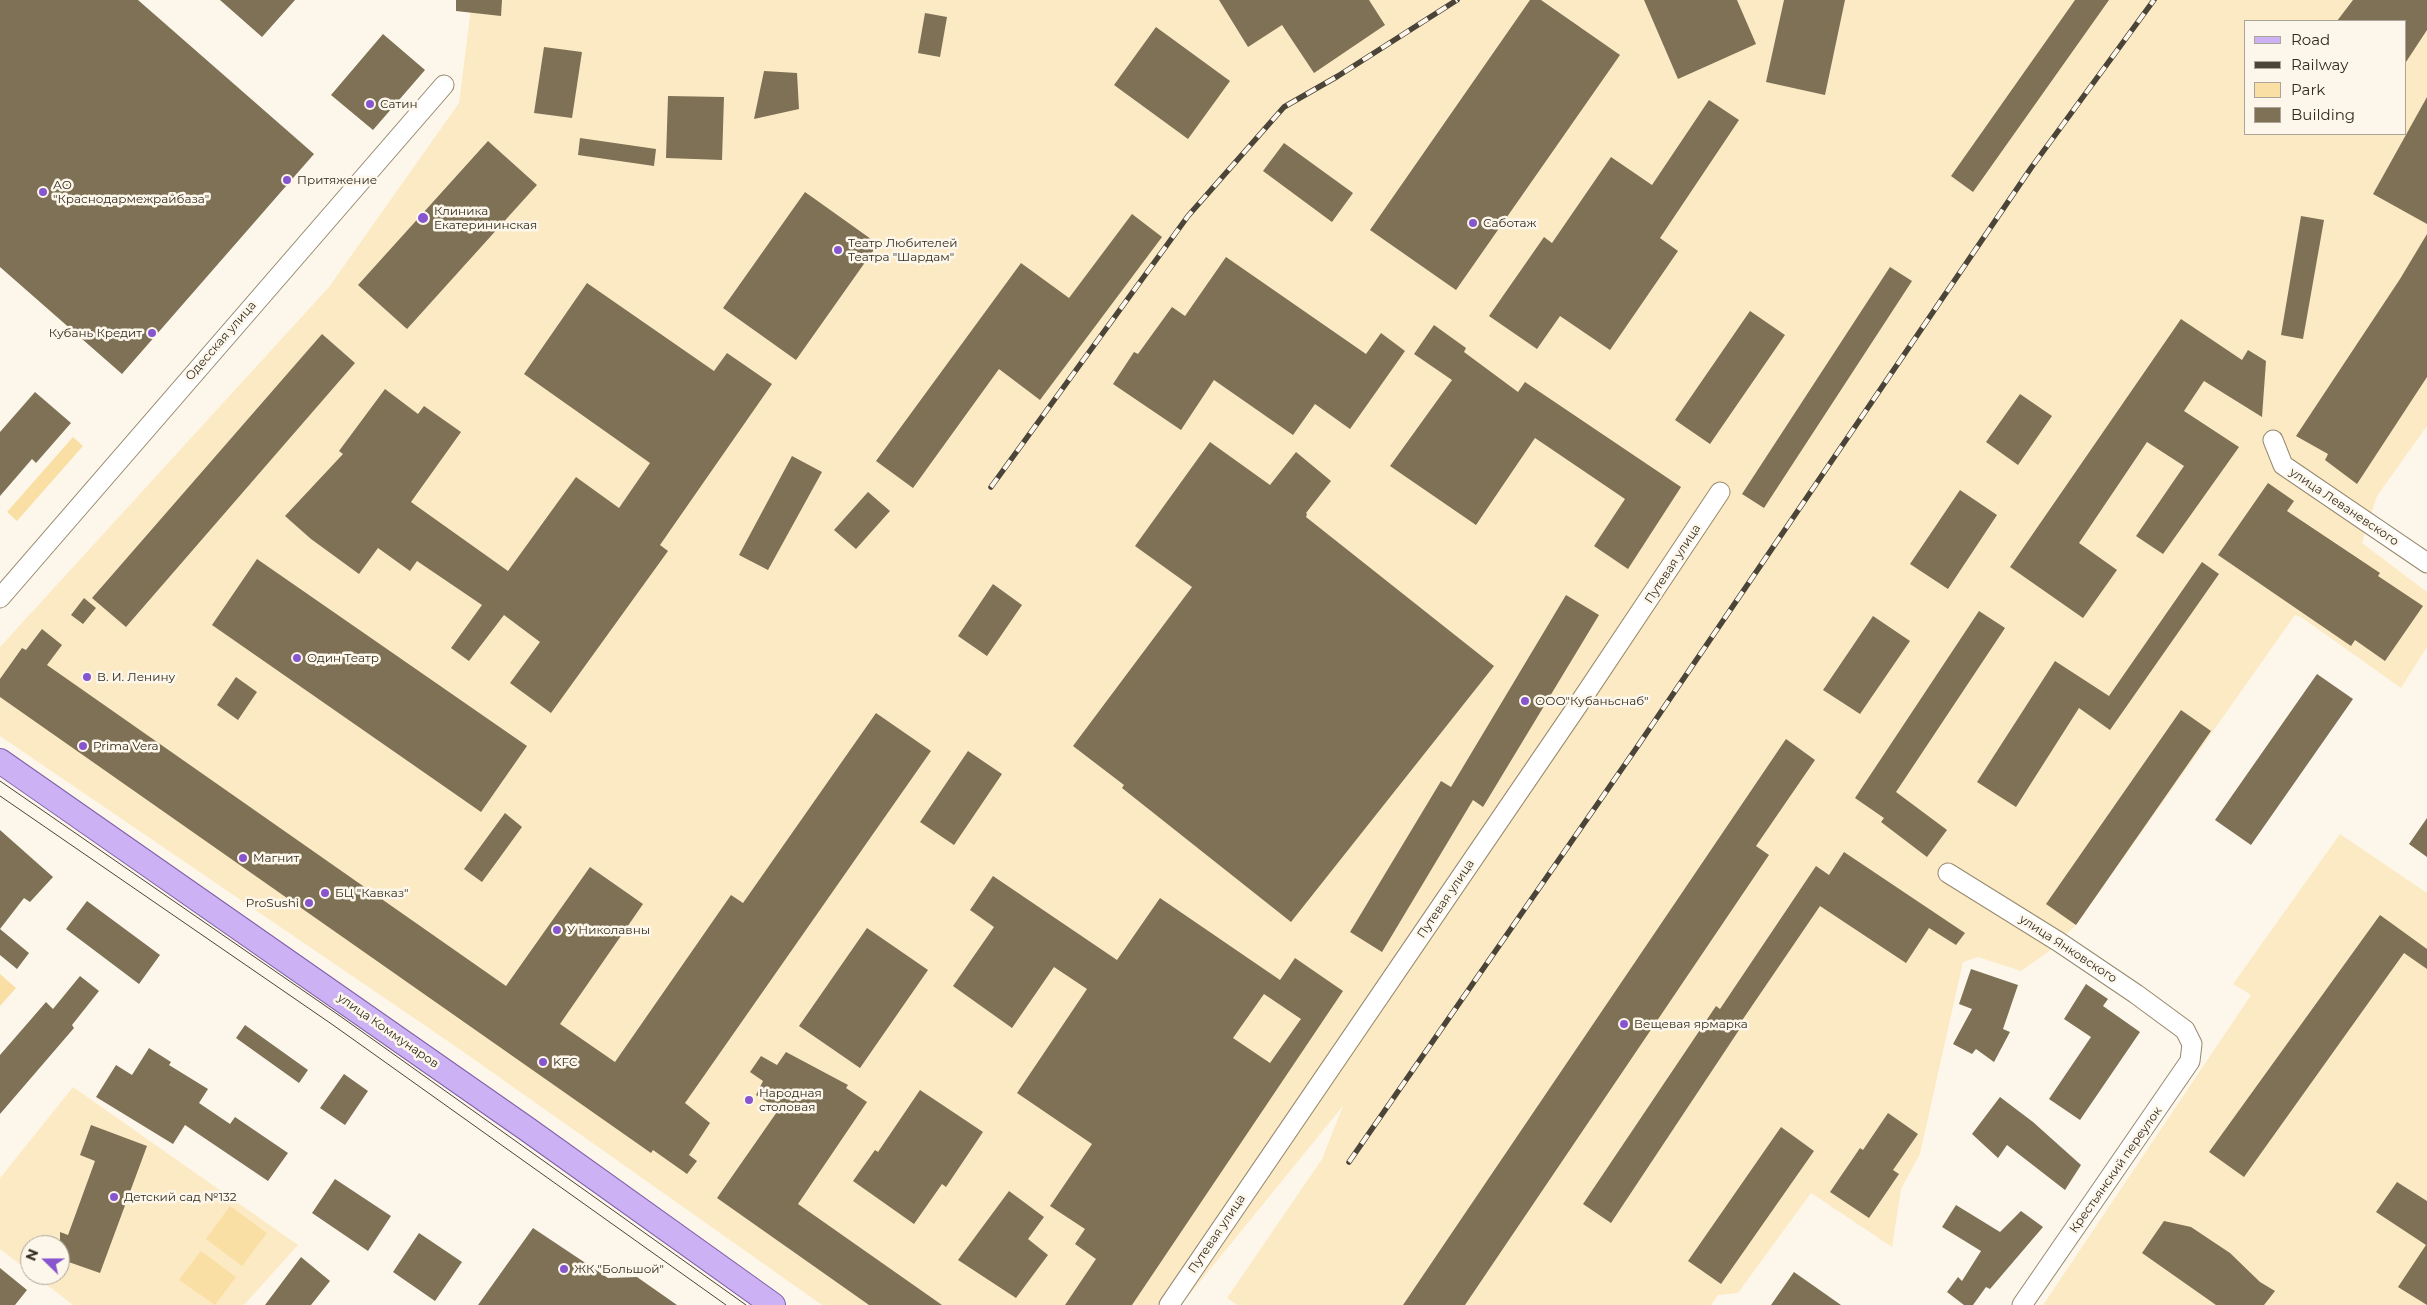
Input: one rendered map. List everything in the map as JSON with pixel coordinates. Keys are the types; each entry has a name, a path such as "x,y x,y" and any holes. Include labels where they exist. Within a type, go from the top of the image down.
{"main road":[{"name":"улица Коммунаров","path":"0,761 527,1129 773,1305"}],"street":[{"name":"Одесская улица","path":"0,598 444,85"},
{"name":"улица Леваневского","path":"2273,440 2284,466 2427,563"},
{"name":"Путевая улица","path":"1169,1305 1623,638 1720,492"},
{"name":"улица Янковского","path":"1948,873 2059,942 2185,1030"},
{"name":"Крестьянский переулок","path":"2022,1305 2190,1062 2192,1044 2185,1030"}],"shaded area":[{"path":"472,0 2427,0 2427,426 2377,496 2362,543 2427,592 2427,647 2401,688 2301,617 2295,615 2076,925 2048,952 2021,971 1978,957 1963,962 1920,1154 1901,1189 1892,1247 1811,1193 1738,1293 1718,1295 1711,1305 1237,1305 1227,1298 1322,1159 1343,1106 1181,1305 822,1305 455,1046 0,736 0,647 329,287 459,103"},
{"path":"2340,834 2427,893 2427,1305 2043,1305 2251,995 2233,984"},
{"name":"Детский сад №132","path":"73,1087 298,1245 244,1305 73,1305 47,1285 70,1285 70,1235 20,1235 20,1264 0,1249 0,1178"}],"green space":[{"path":"73,437 83,446 17,521 7,512"},
{"path":"0,974 16,988 0,1006"},
{"path":"230,1206 267,1233 242,1266 206,1239"},
{"path":"201,1251 236,1277 215,1305 179,1280"}],"building":[{"path":"0,0 138,0 314,154 122,374 0,267"},
{"path":"220,0 295,0 262,37"},
{"path":"456,0 502,0 501,16 456,11"},
{"path":"1219,0 1369,0 1385,25 1314,73 1282,25 1248,47"},
{"path":"1530,0 1541,0 1620,55 1456,290 1370,230"},
{"path":"1644,0 1737,0 1756,44 1678,79"},
{"path":"1784,0 1845,0 1825,95 1766,82"},
{"path":"2075,0 2109,0 1973,192 1951,176"},
{"path":"2353,0 2427,0 2427,30 2407,60 2407,20 2338,20"},
{"path":"925,13 947,17 940,57 918,53"},
{"path":"1156,27 1230,81 1188,139 1114,85"},
{"name":"Сатин","path":"383,34 425,70 373,130 331,95"},
{"path":"544,47 582,52 572,118 534,113"},
{"path":"764,71 797,73 799,109 754,119"},
{"path":"668,96 724,97 722,160 666,158"},
{"path":"2427,97 2427,224 2373,194"},
{"path":"1709,100 1739,120 1660,238 1678,251 1610,350 1560,316 1537,349 1489,316 1544,237 1552,243 1611,157 1652,185"},
{"path":"580,138 656,149 654,166 578,155"},
{"path":"488,141 537,185 407,329 358,285"},
{"path":"1284,143 1353,193 1332,222 1263,171"},
{"path":"805,192 878,244 796,360 723,308"},
{"path":"1132,214 1162,237 1040,400 999,369 913,488 876,461 1021,263 1069,298"},
{"path":"2301,216 2324,220 2303,339 2281,335"},
{"path":"2427,234 2427,377 2357,484 2325,460 2328,454 2296,436 2400,279"},
{"path":"1226,257 1366,354 1381,333 1405,351 1350,429 1315,404 1293,435 1214,380 1181,430 1113,384 1134,352 1138,354 1172,307 1185,316"},
{"path":"1890,267 1912,281 1764,508 1742,494"},
{"path":"587,283 714,371 727,353 772,384 660,545 668,551 551,713 510,683 540,642 504,615 469,661 451,648 482,605 417,561 410,571 378,548 359,574 311,539 285,516 343,454 339,451 385,389 418,414 424,406 461,432 411,502 508,571 576,477 619,508 650,463 524,374"},
{"path":"1750,311 1785,335 1710,444 1675,420"},
{"path":"2181,319 2242,360 2248,350 2266,361 2262,417 2204,381 2184,411 2239,447 2163,554 2136,536 2184,466 2147,442 2079,543 2117,570 2083,618 2010,567"},
{"path":"1434,325 1466,348 1464,352 1518,392 1525,382 1681,487 1628,569 1594,546 1625,499 1535,438 1476,525 1390,466 1452,380 1414,354"},
{"path":"322,334 355,363 126,627 92,598"},
{"path":"35,392 71,423 36,463 32,459 0,496 0,432"},
{"path":"2020,394 2052,416 2018,465 1986,442"},
{"path":"1210,442 1270,485 1296,452 1331,481 1306,513 1306,517 1494,666 1291,922 1122,788 1124,785 1073,746 1192,587 1135,546"},
{"path":"792,456 822,472 768,570 739,555"},
{"path":"2268,483 2294,501 2287,511 2380,573 2378,576 2423,606 2385,661 2355,640 2351,646 2218,555"},
{"path":"1960,490 1997,515 1948,589 1910,564"},
{"path":"868,492 890,511 856,549 834,530"},
{"path":"257,559 527,746 481,812 212,625"},
{"path":"2202,562 2219,574 2110,730 2079,708 2016,807 1977,782 2055,661 2109,696"},
{"path":"993,584 1022,605 987,656 958,636"},
{"path":"1566,595 1599,615 1483,807 1473,800 1382,952 1350,932 1441,781 1451,787"},
{"path":"84,598 96,608 83,624 71,615"},
{"path":"1979,611 2005,628 1896,792 1947,830 1927,857 1881,822 1884,818 1855,798"},
{"path":"1873,616 1910,641 1860,714 1823,690"},
{"name":"БЦ \"Кавказ\"","path":"42,629 62,645 47,665 506,986 590,867 643,904 560,1024 615,1062 731,895 743,903 876,713 931,751 685,1103 710,1123 689,1155 697,1161 687,1174 653,1150 651,1153 0,697 0,679 22,648 26,650"},
{"path":"2317,674 2353,699 2251,845 2215,820"},
{"path":"236,677 257,692 238,720 217,705"},
{"path":"2181,710 2211,731 2076,925 2046,904"},
{"name":"Вещевая ярмарка","path":"1786,739 1815,760 1756,846 1769,855 1465,1305 1403,1305"},
{"path":"968,751 1002,774 954,845 920,822"},
{"path":"505,813 522,827 482,882 464,869"},
{"path":"2427,818 2427,857 2409,844"},
{"path":"0,830 53,877 30,902 24,898 0,929"},
{"path":"1844,852 1965,933 1956,945 1929,928 1906,963 1820,906 1741,1022 1743,1024 1611,1223 1583,1204 1716,1006 1720,1009 1816,866 1829,875"},
{"path":"993,876 1117,960 1160,898 1280,980 1295,958 1343,991 1132,1305 1065,1305 1096,1259 1075,1244 1085,1229 1050,1206 1092,1144 1017,1093 1087,989 1054,967 1012,1028 953,986 994,927 970,910","holes":["1264,994 1301,1019 1270,1063 1233,1038"]},
{"path":"87,901 160,955 139,984 66,929"},
{"path":"2380,915 2427,949 2427,969 2404,953 2244,1177 2209,1152"},
{"path":"867,928 928,970 860,1068 799,1026"},
{"path":"0,929 29,953 17,969 0,955"},
{"path":"1971,969 2018,985 2003,1029 2010,1032 1994,1062 1976,1049 1972,1054 1953,1044 1972,1009 1959,1004"},
{"path":"80,976 99,991 72,1025 74,1028 0,1114 0,1055 46,1002 53,1009"},
{"path":"2086,984 2108,999 2103,1006 2140,1032 2080,1120 2049,1099 2091,1037 2064,1019"},
{"path":"245,1025 308,1070 299,1083 236,1038"},
{"path":"149,1048 171,1062 169,1065 208,1089 199,1103 230,1124 235,1117 288,1153 268,1181 185,1125 173,1144 96,1097 116,1065 132,1075"},
{"path":"786,1052 848,1085 846,1088 867,1102 798,1204 942,1305 869,1305 717,1198 779,1109 756,1095 763,1081 750,1072 761,1056 777,1065"},
{"path":"344,1074 368,1091 345,1125 320,1108"},
{"path":"920,1090 983,1132 946,1187 942,1184 914,1224 853,1181 875,1150 878,1152"},
{"path":"2000,1097 2033,1122 2081,1165 2065,1190 2007,1145 1998,1158 1972,1134"},
{"path":"1888,1113 1918,1134 1893,1170 1899,1174 1869,1218 1830,1192 1860,1148 1863,1150"},
{"path":"91,1125 147,1146 100,1273 70,1262 70,1235 68,1235 95,1161 80,1155"},
{"path":"1781,1127 1814,1151 1721,1284 1688,1261"},
{"path":"335,1179 391,1216 368,1251 312,1213"},
{"path":"2397,1182 2427,1201 2427,1305 2398,1287 2426,1245 2376,1212"},
{"path":"1009,1191 1044,1217 1028,1239 1048,1255 1016,1298 958,1260"},
{"path":"1956,1205 2000,1232 2021,1211 2043,1227 1990,1289 1986,1287 1973,1305 1964,1305 1947,1292 1958,1277 1962,1281 1981,1251 1942,1227"},
{"path":"2164,1221 2191,1227 2230,1253 2260,1282 2275,1291 2264,1305 2216,1305 2142,1253"},
{"name":"ЖК \"Большой\"","path":"533,1228 608,1278 637,1277 677,1305 478,1305"},
{"path":"419,1233 462,1262 435,1301 393,1272"},
{"path":"301,1257 330,1281 311,1305 265,1305"},
{"path":"0,1268 27,1290 15,1305 0,1305"},
{"path":"1794,1272 1841,1305 1771,1305"}],"tram line":[{"path":"0,781 340,1016 746,1305"},
{"path":"0,796 333,1025 726,1305"}],"railway":[{"path":"991,487 1188,216 1284,107 1338,76 1457,0"},
{"path":"1349,1162 1635,750 2031,168 2154,0"}],"place":[{"name":"Сатин","path":"370,104"},
{"name":"Притяжение","path":"287,180"},
{"name":"АО \"Краснодармежрайбаза\"","path":"43,192"},
{"name":"Клиника Екатерининская","path":"423,218"},
{"name":"Саботаж","path":"1473,223"},
{"name":"Театр Любителей Театра \"Шардам\"","path":"838,250"},
{"name":"Кубань Кредит","path":"152,333"},
{"name":"Один Театр","path":"297,658"},
{"name":"В. И. Ленину","path":"87,677"},
{"name":"ООО\"Кубаньснаб\"","path":"1525,701"},
{"name":"Prima Vera","path":"83,746"},
{"name":"Магнит","path":"243,858"},
{"name":"БЦ \"Кавказ\"","path":"325,893"},
{"name":"ProSushi","path":"309,903"},
{"name":"У Николавны","path":"557,930"},
{"name":"Вещевая ярмарка","path":"1624,1024"},
{"name":"KFC","path":"543,1062"},
{"name":"Народная столовая","path":"749,1100"},
{"name":"Детский сад №132","path":"114,1197"},
{"name":"ЖК \"Большой\"","path":"564,1269"}]}
